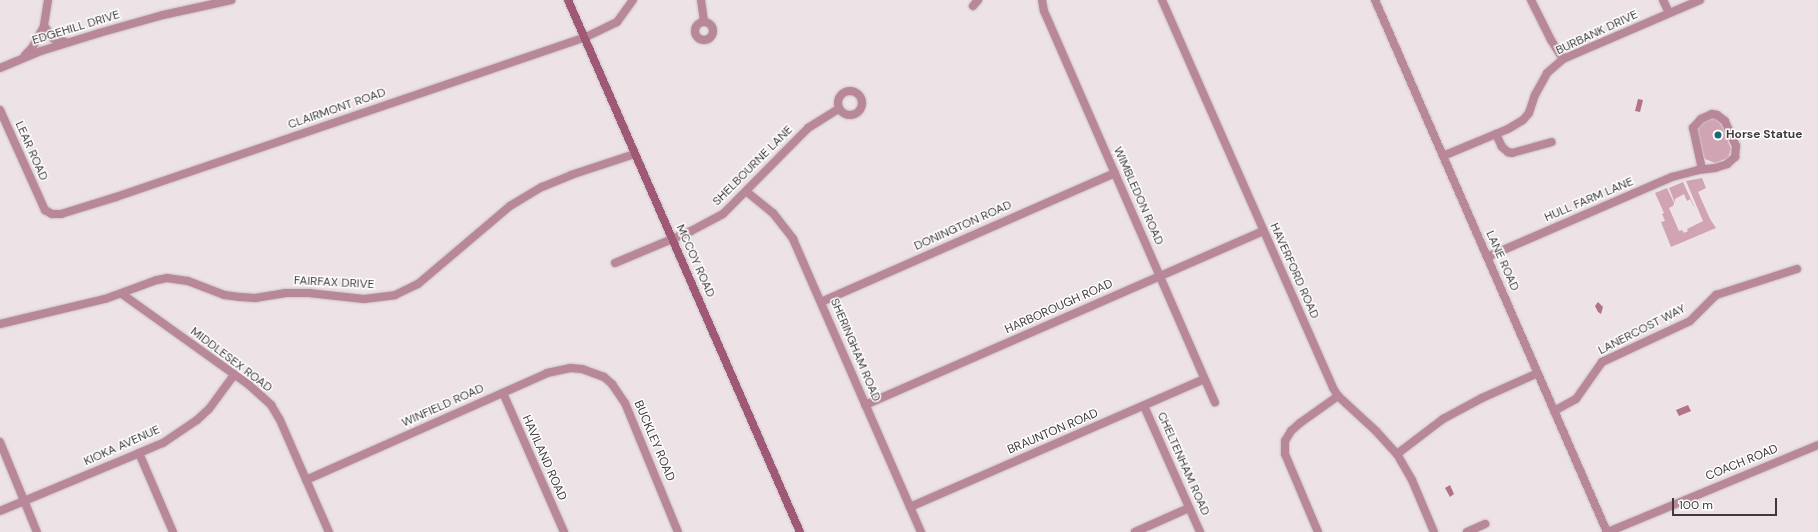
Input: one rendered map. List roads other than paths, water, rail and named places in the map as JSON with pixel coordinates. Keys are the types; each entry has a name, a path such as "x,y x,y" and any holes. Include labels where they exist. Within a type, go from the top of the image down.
{"main road":[{"name":"MCCOY ROAD","path":"568,0 800,532"}],"street":[{"path":"21,59 32,48 44,26 48,0"},
{"name":"EDGEHILL DRIVE","path":"0,68 67,42 163,15 231,0"},
{"name":"CLAIRMONT ROAD","path":"40,202 48,213 57,214 116,197 584,38 617,22 633,0"},
{"path":"701,0 704,21"},
{"name":"WIMBLEDON ROAD","path":"1042,0 1044,10 1215,402"},
{"name":"HAVERFORD ROAD","path":"1162,0 1326,374 1338,396 1376,430 1397,454 1412,480 1434,532"},
{"name":"LANE ROAD","path":"1375,0 1608,532"},
{"path":"1531,0 1551,40 1563,59"},
{"path":"1664,0 1669,13"},
{"name":"BURBANK DRIVE","path":"1443,156 1496,134 1523,120 1529,113 1535,95 1547,73 1563,59 1700,0"},
{"path":"44,26 54,39 67,42"},
{"name":"SHELBOURNE LANE","path":"615,264 716,219 747,192 808,128 839,109"},
{"name":"LEAR ROAD","path":"0,110 40,202"},
{"name":"HULL FARM LANE","path":"1487,256 1672,177 1727,164 1735,157 1736,146 1725,121 1717,115 1712,114 1701,119 1693,128 1702,169"},
{"path":"1496,134 1502,147 1508,152 1512,153 1552,142"},
{"name":"FAIRFAX DRIVE","path":"0,324 81,306 122,294 157,280 168,278 188,281 224,295 240,298 255,298 286,293 309,293 364,299 394,295 418,284 479,231 516,202 542,187 571,175 635,154"},
{"name":"DONINGTON ROAD","path":"821,302 1115,173"},
{"name":"SHERINGHAM ROAD","path":"747,192 773,213 789,233 821,302 921,532"},
{"name":"HARBOROUGH ROAD","path":"865,405 1263,231"},
{"name":"LANERCOST WAY","path":"1554,411 1576,399 1602,362 1616,354 1690,321 1716,296 1797,269"},
{"name":"MIDDLESEX ROAD","path":"122,294 261,394 271,405 280,420 329,532"},
{"name":"WINFIELD ROAD","path":"306,480 503,393 559,370 570,368 592,372"},
{"name":"BUCKLEY ROAD","path":"592,372 604,377 612,384 625,403 678,532"},
{"path":"1397,454 1449,415 1482,398 1538,373"},
{"name":"KIOKA AVENUE","path":"0,511 163,443 197,420 209,409 234,375"},
{"name":"BRAUNTON ROAD","path":"910,507 1204,379"},
{"name":"HAVILAND ROAD","path":"503,393 564,532"},
{"path":"1318,532 1287,460 1285,441 1287,435 1300,423 1338,396"},
{"name":"CHELTENHAM ROAD","path":"1144,406 1200,532"},
{"path":"0,442 37,532"},
{"name":"COACH ROAD","path":"1608,532 1818,445"},
{"path":"139,453 173,532"},
{"path":"1135,532 1189,508"},
{"path":"1467,532 1486,524"}],"place":[{"name":"Horse Statue","path":"1718,135"}]}
